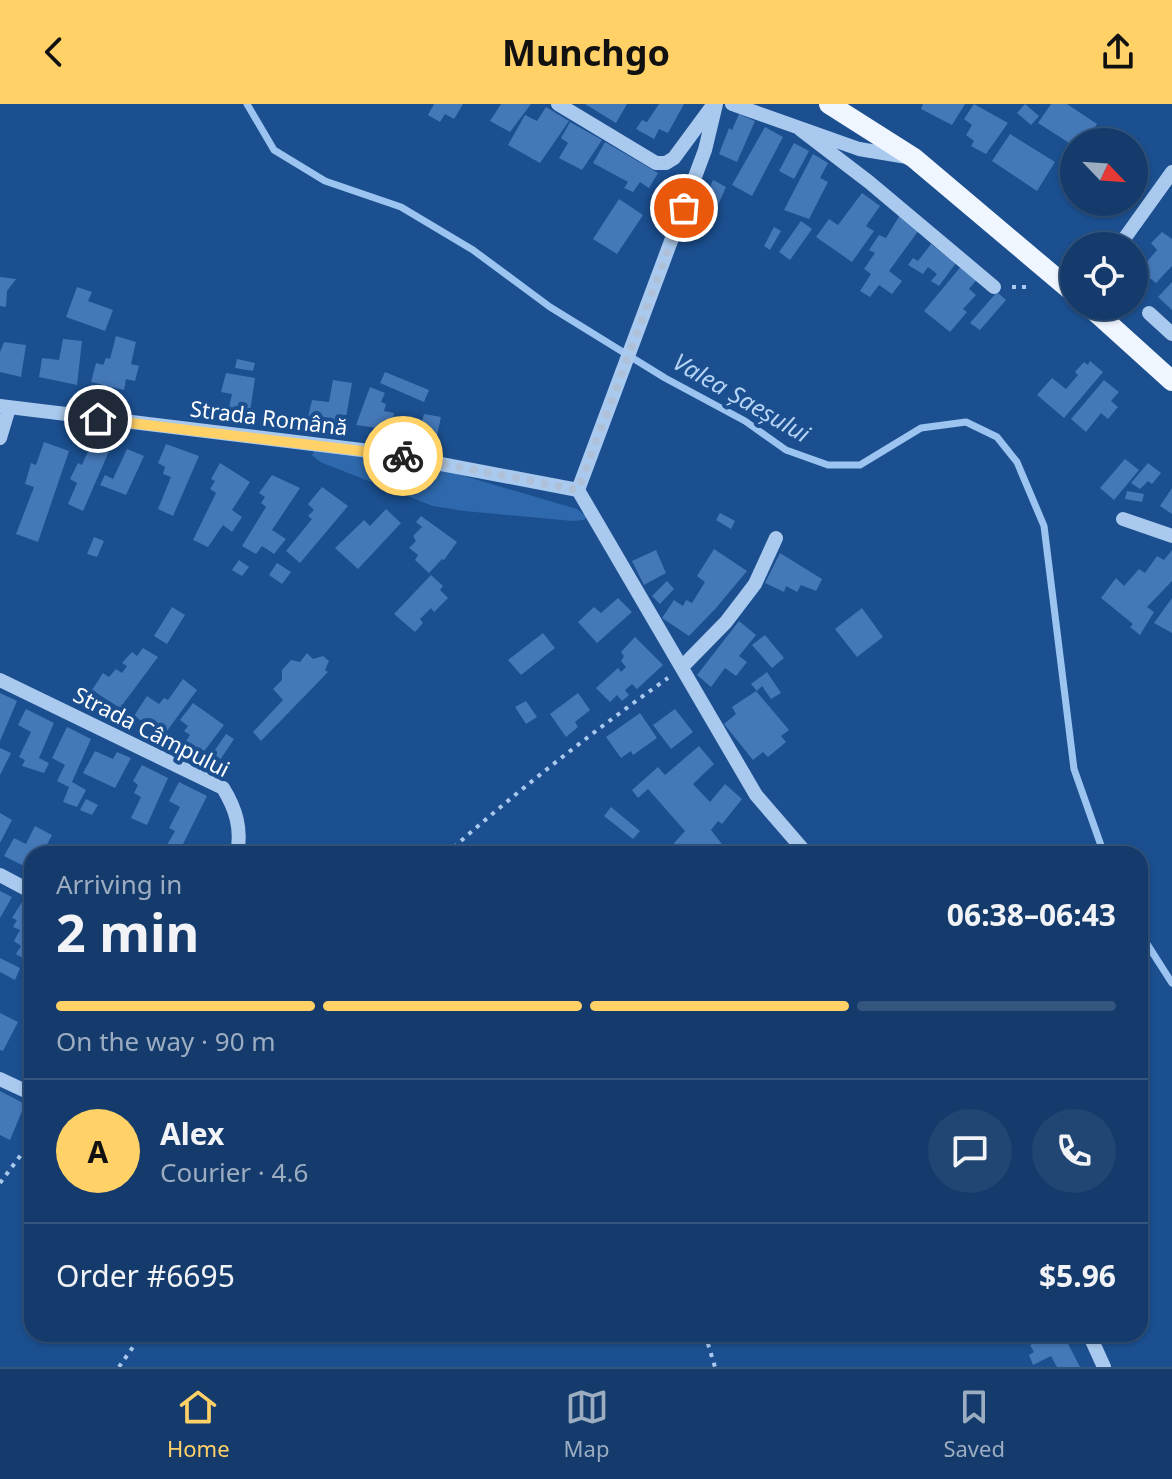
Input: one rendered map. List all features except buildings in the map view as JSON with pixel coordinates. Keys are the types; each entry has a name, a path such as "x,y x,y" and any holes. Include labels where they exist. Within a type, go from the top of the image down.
{"main road":[{"path":"829,104 914,158 1060,281"},
{"path":"1106,320 1172,381"}],"street":[{"path":"558,104 656,163 666,163 674,158 715,104"},
{"path":"715,104 705,150 578,490 756,795 800,846"},
{"path":"732,104 859,149 914,158"},
{"path":"801,130 869,182 994,287"},
{"path":"1129,232 1172,172"},
{"path":"1149,313 1172,334"},
{"path":"0,438 4,407"},
{"name":"Strada Română","path":"4,407 378,452 578,490"},
{"path":"1123,519 1172,536"},
{"path":"682,667 726,622 755,584 776,538"},
{"name":"Strada Câmpului","path":"0,680 223,788 235,808 237,846"},
{"path":"0,875 24,888"},
{"path":"0,1079 24,1090"},
{"path":"1093,1342 1104,1367"}],"path":[{"path":"455,846 588,735 682,667"},
{"path":"0,1183 24,1151"},
{"path":"119,1367 136,1342"},
{"path":"707,1342 715,1367"}],"shaded area":[{"path":"315,450 367,456 454,473 577,509 587,517 573,521 433,506 320,462 312,455"}],"waterway":[{"name":"Valea Șaeșului","path":"247,104 274,150 325,181 401,207 473,250 550,307 665,378 745,421 786,450 828,465 860,465 921,428 966,422 997,437 1017,462 1044,526 1074,769 1101,846"},
{"name":"Valea Șaeșului","path":"1148,946 1172,983"}],"way so far":[{"path":"403,456 578,490 684,208"}],"route":[{"path":"98,419 403,456"}]}
